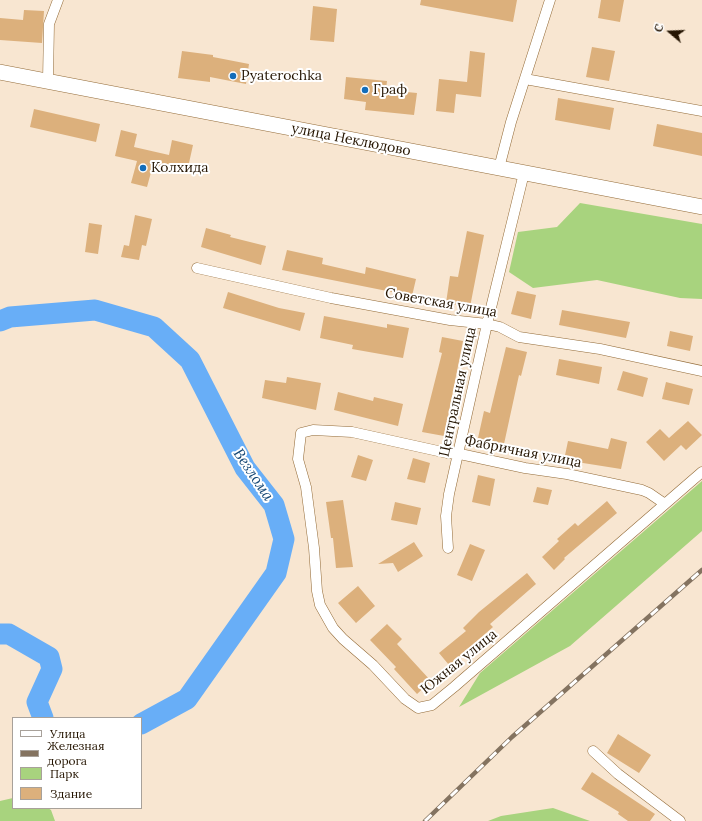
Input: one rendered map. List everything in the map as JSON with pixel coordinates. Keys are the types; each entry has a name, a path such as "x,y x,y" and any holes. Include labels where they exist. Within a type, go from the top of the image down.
{"main road":[{"name":"улица Неклюдово","path":"0,72 48,80 702,207"}],"street":[{"path":"48,80 49,24 58,0"},
{"path":"499,168 550,0"},
{"path":"525,79 702,111"},
{"name":"Центральная улица","path":"448,548 446,516 449,494 460,454 488,324 524,173"},
{"name":"Советская улица","path":"197,268 331,298 450,320 488,324 500,327 523,338 600,349 702,371"},
{"name":"Фабричная улица","path":"300,433 313,430 352,432 439,452 460,454 642,490 665,504"},
{"name":"Южная улица","path":"300,433 298,459 306,487 314,548 317,591 320,605 333,628 373,664 405,700 418,708 432,705 454,687 702,472"},
{"path":"593,751 618,774 680,821"}],"green space":[{"path":"580,203 702,224 702,299 680,298 597,280 533,288 509,272 518,232 557,227"},
{"path":"702,481 702,531 570,646 459,707 480,673"},
{"path":"12,798 12,809 50,809 55,821 0,821 0,801"},
{"path":"553,808 590,821 488,821 501,816"}],"building":[{"path":"421,0 517,0 513,22 420,5"},
{"path":"601,0 624,0 620,22 598,18"},
{"path":"313,6 337,9 334,42 310,40"},
{"path":"24,10 44,11 42,43 0,40 0,18 23,20"},
{"path":"592,47 615,51 609,81 586,77"},
{"path":"182,51 213,55 213,57 249,64 246,84 210,77 210,82 178,78"},
{"path":"470,51 485,53 481,97 456,94 454,113 436,111 439,79 467,82"},
{"name":"Граф","path":"346,77 387,81 386,90 417,93 414,115 365,110 366,102 344,99"},
{"path":"558,98 614,108 610,130 555,120"},
{"path":"34,109 100,124 96,142 30,127"},
{"path":"657,124 702,133 702,156 653,146"},
{"path":"121,130 137,134 134,147 169,155 172,140 193,145 187,172 153,165 147,187 131,183 137,161 115,156"},
{"path":"135,215 152,219 146,246 142,245 139,260 121,257 124,245 129,246"},
{"path":"89,223 102,225 98,254 85,252"},
{"path":"206,228 231,235 230,237 266,246 261,265 201,247"},
{"path":"467,231 484,235 470,307 446,303 450,276 458,277"},
{"path":"287,250 323,258 322,264 365,274 366,267 416,279 412,296 282,270"},
{"path":"517,291 536,295 531,319 511,314"},
{"path":"228,292 279,308 305,313 300,331 223,308"},
{"path":"562,310 630,322 626,338 559,325"},
{"path":"324,316 387,328 387,324 409,328 403,358 352,349 353,345 320,338"},
{"path":"670,331 693,336 690,351 667,346"},
{"path":"442,337 463,341 444,436 422,432 442,353 439,352"},
{"path":"506,347 527,352 521,376 519,375 504,444 478,438 484,411 490,413"},
{"path":"559,359 602,367 599,384 556,375"},
{"path":"623,371 648,378 643,397 617,390"},
{"path":"287,377 321,383 316,410 262,398 265,380 286,383"},
{"path":"666,382 693,389 689,405 662,399"},
{"path":"338,392 373,401 374,397 403,404 398,426 334,410"},
{"path":"688,421 702,435 686,450 681,445 664,461 646,442 660,429 669,438"},
{"path":"611,438 627,442 621,469 564,460 568,441 608,449"},
{"path":"358,455 373,460 366,481 351,477"},
{"path":"413,458 430,463 425,483 407,479"},
{"path":"478,475 495,479 490,506 472,502"},
{"path":"537,487 552,490 548,505 533,502"},
{"path":"343,500 353,567 336,568 333,538 331,538 326,502"},
{"path":"607,501 617,513 564,558 565,559 554,570 542,557 559,541 557,539 575,523 578,526"},
{"path":"395,502 421,508 417,525 391,520"},
{"path":"414,542 423,556 398,572 393,563 378,564"},
{"path":"470,544 485,550 472,581 457,575"},
{"path":"527,573 536,584 490,624 493,627 449,665 439,653 466,631 463,628 479,612"},
{"path":"358,586 375,606 356,623 338,603"},
{"path":"387,624 402,639 397,644 431,681 417,694 394,669 396,667 370,640"},
{"path":"618,734 651,755 639,773 607,753"},
{"path":"592,772 655,814 650,821 628,821 618,814 619,812 581,789"}],"waterway":[{"name":"Везлома","path":"0,321 10,317 95,310 154,327 190,360 245,468 274,505 284,539 276,573 187,699 142,723"},
{"name":"Везлома","path":"0,634 9,634 49,657 52,669 37,702 43,717"}],"railway":[{"path":"425,821 512,737 702,570"}],"place":[{"name":"Pyaterochka","path":"233,76"},
{"name":"Граф","path":"365,90"},
{"name":"Колхида","path":"143,168"}]}
